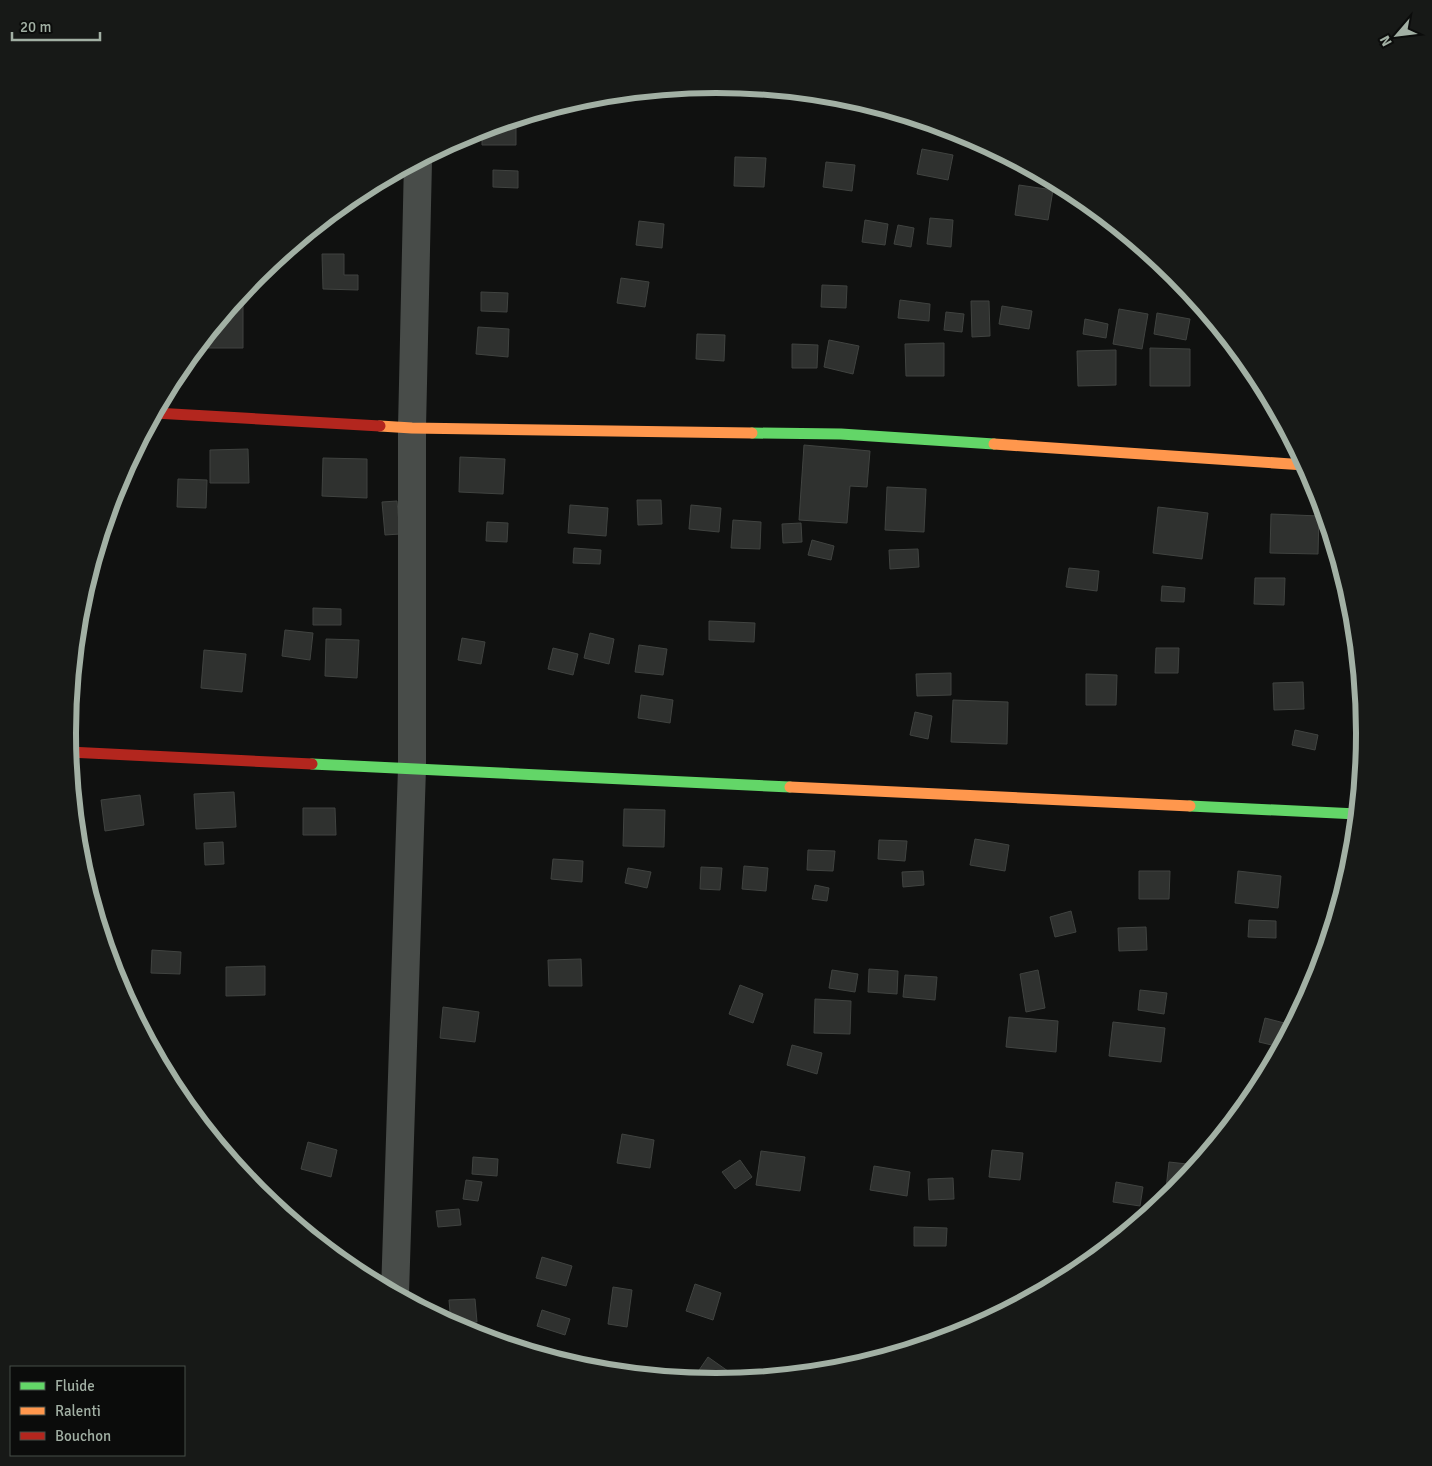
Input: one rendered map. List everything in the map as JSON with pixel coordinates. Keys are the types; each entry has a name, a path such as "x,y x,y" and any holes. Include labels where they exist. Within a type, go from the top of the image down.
{"street":[{"path":"395,1287 412,768 412,428 418,167"},
{"path":"162,413 412,428 842,434 1297,465"},
{"path":"77,752 1350,814"}],"building":[{"path":"516,125 516,145 482,145 482,138"},
{"path":"922,149 953,155 948,180 917,174"},
{"path":"735,157 766,158 764,187 734,186"},
{"path":"826,162 855,165 852,191 823,187"},
{"path":"493,170 518,171 518,188 493,187"},
{"path":"1019,185 1053,190 1048,220 1015,215"},
{"path":"930,218 953,220 951,247 927,244"},
{"path":"865,220 888,224 885,245 862,242"},
{"path":"639,221 664,224 662,248 636,245"},
{"path":"898,225 914,228 911,247 894,244"},
{"path":"322,254 344,254 344,275 358,275 358,290 323,289"},
{"path":"621,278 649,282 645,307 617,303"},
{"path":"822,285 847,286 846,308 821,307"},
{"path":"481,292 508,293 507,312 481,311"},
{"path":"900,300 930,304 929,321 898,318"},
{"path":"971,301 989,301 990,336 972,337"},
{"path":"241,305 243,305 243,348 205,348"},
{"path":"1002,306 1032,311 1029,329 999,324"},
{"path":"1119,309 1148,314 1142,349 1113,344"},
{"path":"946,312 964,314 962,332 944,330"},
{"path":"1157,313 1190,319 1186,340 1154,334"},
{"path":"1085,319 1108,324 1106,338 1083,334"},
{"path":"478,327 509,329 508,357 476,354"},
{"path":"697,334 725,335 724,361 696,359"},
{"path":"829,340 859,346 853,374 824,367"},
{"path":"944,343 944,376 906,376 905,344"},
{"path":"792,344 818,345 817,368 792,368"},
{"path":"1150,348 1190,349 1190,386 1150,386"},
{"path":"1116,350 1116,385 1078,386 1077,351"},
{"path":"804,445 870,451 867,487 850,486 847,523 799,520"},
{"path":"248,449 249,483 210,483 210,450"},
{"path":"460,457 505,459 503,494 459,492"},
{"path":"323,458 367,459 367,498 322,496"},
{"path":"178,479 207,480 206,508 177,507"},
{"path":"887,487 926,489 924,532 885,530"},
{"path":"637,500 661,500 662,524 638,525"},
{"path":"397,501 400,534 385,535 382,502"},
{"path":"570,505 608,508 606,536 568,533"},
{"path":"691,505 721,508 719,532 689,529"},
{"path":"1158,507 1208,513 1202,559 1153,553"},
{"path":"1271,514 1318,516 1318,554 1270,553"},
{"path":"733,520 761,522 760,549 731,548"},
{"path":"487,522 508,523 507,542 486,541"},
{"path":"801,523 802,542 783,543 782,524"},
{"path":"812,540 834,546 831,560 808,555"},
{"path":"574,548 601,550 600,564 573,563"},
{"path":"918,549 919,567 890,569 889,550"},
{"path":"1069,568 1099,571 1097,591 1066,587"},
{"path":"1255,578 1285,578 1284,605 1254,604"},
{"path":"1162,586 1185,588 1184,602 1161,601"},
{"path":"313,608 341,609 341,625 313,625"},
{"path":"709,621 755,623 754,642 709,640"},
{"path":"285,630 313,633 310,660 282,656"},
{"path":"590,633 614,639 609,664 584,658"},
{"path":"462,638 485,642 481,664 458,660"},
{"path":"326,639 359,640 357,678 325,676"},
{"path":"639,645 667,649 663,675 635,672"},
{"path":"553,648 578,654 573,675 548,669"},
{"path":"1156,648 1179,648 1178,673 1155,673"},
{"path":"204,650 246,654 242,692 201,688"},
{"path":"951,673 951,695 917,696 916,674"},
{"path":"1086,674 1117,675 1116,705 1086,705"},
{"path":"1303,682 1304,709 1274,710 1273,683"},
{"path":"641,695 673,700 670,723 638,718"},
{"path":"953,700 1008,702 1007,744 951,742"},
{"path":"915,712 932,716 928,739 910,735"},
{"path":"1295,730 1318,735 1315,750 1292,745"},
{"path":"234,792 236,827 196,829 194,794"},
{"path":"140,795 144,825 105,831 101,800"},
{"path":"303,808 335,808 336,835 303,835"},
{"path":"624,809 665,810 664,847 623,846"},
{"path":"975,839 1009,845 1005,871 970,865"},
{"path":"879,840 907,841 905,861 878,859"},
{"path":"223,842 224,864 205,865 204,843"},
{"path":"808,850 835,851 833,871 807,870"},
{"path":"553,859 583,861 582,882 551,879"},
{"path":"744,866 768,868 766,891 742,889"},
{"path":"701,867 722,868 720,890 700,889"},
{"path":"628,868 651,872 647,888 625,883"},
{"path":"923,871 924,885 903,887 902,872"},
{"path":"1139,871 1170,871 1169,899 1139,899"},
{"path":"1238,871 1281,876 1278,908 1235,903"},
{"path":"815,885 829,888 827,901 812,899"},
{"path":"1071,911 1076,932 1055,937 1050,917"},
{"path":"1249,920 1276,921 1276,938 1248,937"},
{"path":"1146,927 1147,950 1119,951 1118,928"},
{"path":"152,950 181,952 180,974 151,973"},
{"path":"581,959 582,986 549,986 548,960"},
{"path":"265,966 265,995 226,996 226,967"},
{"path":"869,969 898,971 897,994 868,992"},
{"path":"832,970 858,974 855,992 829,988"},
{"path":"1038,970 1045,1008 1026,1012 1020,974"},
{"path":"905,975 937,977 935,1000 903,997"},
{"path":"740,985 763,994 753,1023 729,1014"},
{"path":"1140,990 1167,993 1164,1014 1138,1010"},
{"path":"815,999 851,1001 850,1034 814,1033"},
{"path":"443,1007 479,1012 475,1042 440,1038"},
{"path":"1009,1017 1058,1021 1056,1052 1006,1047"},
{"path":"1265,1018 1286,1023 1274,1046 1259,1042"},
{"path":"1113,1022 1165,1028 1161,1062 1109,1056"},
{"path":"792,1045 822,1053 817,1074 787,1065"},
{"path":"622,1134 654,1140 650,1168 617,1163"},
{"path":"308,1142 337,1150 331,1177 301,1169"},
{"path":"992,1150 1023,1153 1020,1180 989,1177"},
{"path":"761,1151 805,1157 800,1191 756,1185"},
{"path":"473,1157 498,1159 497,1176 472,1174"},
{"path":"740,1160 752,1177 735,1189 722,1172"},
{"path":"1169,1162 1188,1164 1168,1185 1166,1187"},
{"path":"874,1166 910,1172 907,1196 870,1190"},
{"path":"953,1178 954,1199 929,1200 928,1179"},
{"path":"466,1180 482,1182 478,1201 463,1199"},
{"path":"1116,1182 1143,1187 1140,1206 1113,1202"},
{"path":"459,1209 461,1225 438,1227 436,1211"},
{"path":"914,1227 947,1228 946,1246 914,1246"},
{"path":"542,1257 572,1266 566,1286 536,1278"},
{"path":"695,1284 721,1293 713,1320 686,1311"},
{"path":"613,1287 632,1290 627,1327 608,1324"},
{"path":"475,1299 477,1322 467,1322 450,1315 449,1300"},
{"path":"542,1310 570,1319 565,1335 537,1326"},
{"path":"708,1357 730,1372 716,1373 698,1372"}],"traffic: fast":[{"path":"752,433 841,434 994,444"},
{"path":"312,764 790,787"},
{"path":"1190,806 1350,814"}],"traffic: slow":[{"path":"380,426 752,433"},
{"path":"994,444 1296,464"},
{"path":"790,787 1190,806"}],"traffic: jam":[{"path":"162,413 380,426"},
{"path":"77,752 312,764"}]}
